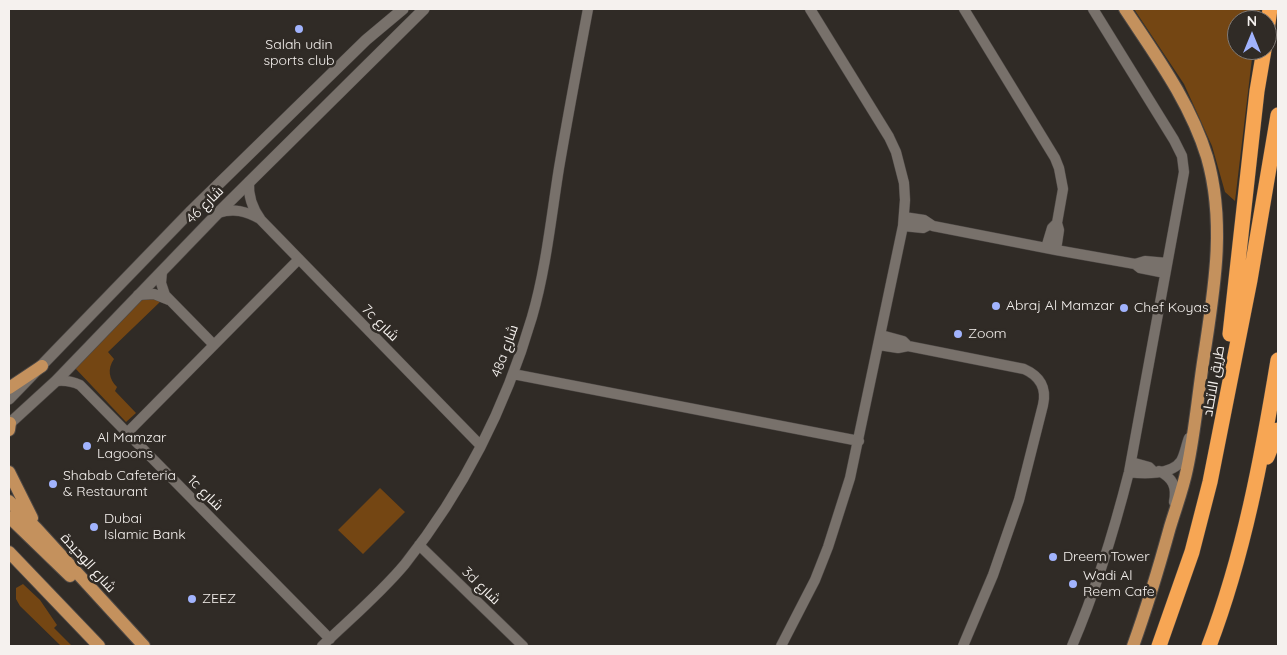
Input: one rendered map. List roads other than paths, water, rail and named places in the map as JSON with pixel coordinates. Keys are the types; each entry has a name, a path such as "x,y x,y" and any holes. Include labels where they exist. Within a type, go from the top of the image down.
{"highway":[{"path":"1228,395 1230,335 1253,120 1262,60"},
{"name":"طريق الاتحاد","path":"1159,646 1192,552 1210,482 1254,260 1278,115"},
{"path":"1209,646 1233,574 1255,488 1278,360"},
{"path":"1255,488 1278,430"}],"main road":[{"path":"1125,9 1186,104 1204,150 1214,188 1218,225 1218,248 1211,311 1194,428 1182,488 1162,558 1133,646"},
{"path":"9,388 42,366"},
{"path":"9,472 14,486 37,529"},
{"name":"شارع الوحيدة","path":"9,501 144,646"},
{"path":"9,518 66,573 82,578"},
{"path":"11,555 99,646"}],"street":[{"name":"شارع 46","path":"9,399 190,212 366,40 403,9"},
{"name":"شارع 46","path":"9,426 56,381 218,213 424,9"},
{"name":"48a شارع","path":"322,646 384,588 419,545 453,497 481,446 513,374 533,315 540,283 567,120 588,9"},
{"path":"782,646 815,580 828,547 850,478 904,222 904,184 896,152 889,137 810,9"},
{"path":"964,9 1055,158 1059,168 1063,189 1057,223 1052,228 1051,249"},
{"path":"1072,646 1102,568 1130,467 1183,180 1182,156 1174,140 1093,9"},
{"name":"7c شارع","path":"249,182 252,206 261,220 481,446"},
{"name":"7c شارع","path":"218,213 240,210 261,220"},
{"path":"904,222 924,220 929,225 1135,264 1140,268 1166,268"},
{"path":"127,433 299,259"},
{"path":"162,271 160,277 162,290 169,300 214,345"},
{"path":"138,295 154,294 169,300"},
{"path":"880,340 898,348 908,346 1024,369 1039,379 1044,387 1045,396 1019,500 993,575 963,646"},
{"path":"513,374 859,441"},
{"name":"1c شارع","path":"56,381 73,381 80,385 330,638"},
{"path":"1156,471 1174,468 1180,463 1194,428"},
{"path":"1130,467 1149,467 1172,479 1176,492 1171,525"},
{"name":"3d شارع","path":"419,545 523,646"}],"place":[{"name":"Salah udin sports club","path":"299,29"},
{"name":"Abraj Al Mamzar","path":"996,306"},
{"name":"Chef Koyas","path":"1124,308"},
{"name":"Zoom","path":"958,334"},
{"name":"Al Mamzar Lagoons","path":"87,446"},
{"name":"Shabab Cafeteria & Restaurant","path":"53,484"},
{"name":"Dubai Islamic Bank","path":"94,527"},
{"name":"Dreem Tower","path":"1053,557"},
{"name":"Wadi Al Reem Cafe","path":"1073,584"},
{"name":"ZEEZ","path":"192,599"}]}
